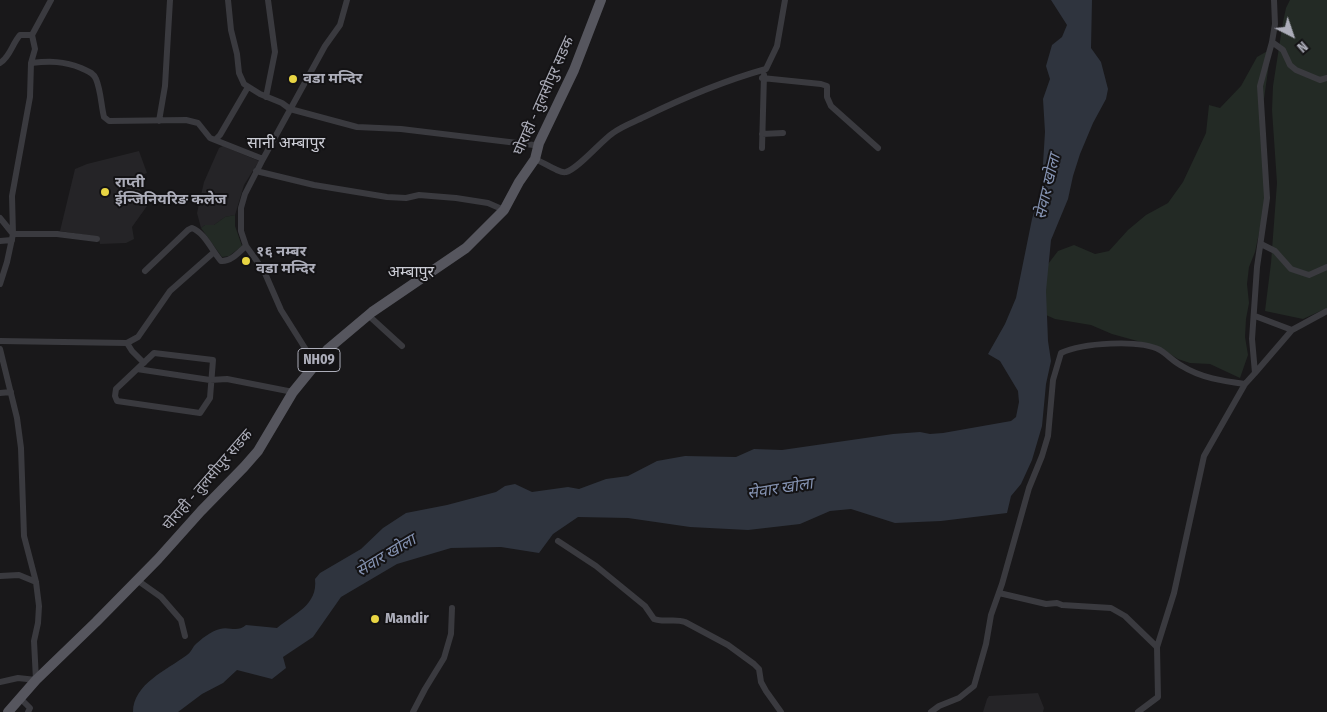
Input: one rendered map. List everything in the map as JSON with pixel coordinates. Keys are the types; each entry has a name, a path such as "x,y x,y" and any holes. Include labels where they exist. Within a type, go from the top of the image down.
{"main road":[{"name":"घोराही - तुलसीपुर सडक","path":"8,712 36,680 137,580 258,450 294,392 328,349 368,315 466,248 504,210 519,182 535,159 538,143 574,70 602,0"}],"street":[{"path":"0,284 4,262 12,237 13,187 30,97 32,63 35,49 32,35 51,0"},
{"path":"159,121 165,86 170,0"},
{"path":"228,0 231,30 237,54 239,73 244,84 290,109 357,127 401,129 534,145 538,143"},
{"path":"266,97 275,52 268,0"},
{"path":"315,364 281,310 264,271 246,246 241,231 241,208 245,194 256,171 325,46 340,25 347,0"},
{"path":"762,148 762,78 778,46 785,0"},
{"path":"1255,373 1252,340 1258,267 1267,198 1260,86 1275,24 1274,0"},
{"path":"0,63 7,58 13,42 20,35 32,35"},
{"path":"1272,42 1283,50 1290,65 1296,70 1320,80 1327,78"},
{"path":"32,63 57,61 70,63 91,72 97,84 104,117 110,121 186,120 198,124 210,138 263,159"},
{"path":"535,159 564,173 614,132 631,123 720,83 766,69"},
{"path":"762,78 828,86 827,97 831,106 878,148"},
{"path":"215,140 220,135 248,87"},
{"path":"762,134 783,132"},
{"path":"256,171 314,185 387,197 406,198 419,195 456,198 488,203 504,210"},
{"path":"0,218 12,237"},
{"path":"145,271 192,228 200,232 213,253 221,261 225,262 246,246"},
{"path":"0,241 12,237 57,234 98,239"},
{"path":"1261,244 1275,251 1291,269 1309,275 1327,267"},
{"path":"0,341 127,343 138,337 170,291 213,253"},
{"path":"1138,712 1158,698 1157,647 1174,593 1204,456 1245,384 1292,330 1327,311"},
{"path":"368,315 402,346"},
{"path":"1255,316 1292,330"},
{"path":"127,343 144,363"},
{"path":"931,712 939,706 959,698 974,686 986,644 991,615 1029,488 1048,436 1053,380 1061,353 1071,348 1104,344 1133,344 1159,350 1182,367 1211,379 1245,384"},
{"path":"0,349 17,418 21,448 24,536 36,582 38,606 38,624 34,641 36,680 18,678 0,682"},
{"path":"154,353 213,360 210,398 200,413 117,401 116,389 136,369 154,353"},
{"path":"136,369 212,380 228,379 294,392"},
{"path":"0,393 11,392"},
{"path":"558,541 590,562 637,599 649,610 654,619 664,621 678,619 685,622 728,645 754,664 759,669 761,682 766,691 781,712"},
{"path":"0,576 18,575 36,582"},
{"path":"137,580 161,597 181,620 186,636"},
{"path":"999,593 1046,604 1057,603 1062,605 1111,608 1125,616 1157,647"},
{"path":"413,712 444,658 451,634 452,608"},
{"path":"20,698 30,708 28,712"}],"shaded area":[{"path":"1290,0 1327,0 1327,308 1303,319 1265,311 1277,183 1272,110 1273,86 1283,22"},
{"path":"1271,49 1263,106 1265,205 1255,252 1249,267 1247,284 1249,303 1245,337 1248,355 1240,378 1210,364 1190,363 1178,359 1159,347 1112,334 1091,325 1055,319 1046,315 1045,268 1058,251 1074,245 1095,254 1109,251 1128,230 1146,215 1168,203 1183,182 1206,133 1209,105 1220,108 1241,86 1257,57"},
{"path":"223,146 259,161 244,185 235,215 225,217 214,225 205,225 201,228 197,213 204,182 219,148"},
{"name":"राप्ती ईन्जिनियरिङ कलेज","path":"139,151 147,173 135,178 147,206 132,227 134,239 126,243 100,244 98,237 60,231 75,169 87,164"},
{"path":"235,215 235,226 242,246 229,256 222,257 201,228 205,225 214,225 225,217"},
{"path":"1038,693 1044,708 1043,712 983,712 989,696"}],"water":[{"name":"सेवार खोला","path":"1051,0 1092,0 1091,48 1101,62 1108,89 1106,99 1080,154 1068,199 1051,240 1046,291 1048,341 1051,361 1046,384 1042,426 1032,460 1021,484 1011,496 1007,513 941,521 895,523 851,509 830,511 800,524 748,530 690,527 628,518 578,517 553,534 539,553 501,547 451,548 397,564 341,597 313,637 283,657 286,668 272,679 237,670 223,683 202,694 178,712 133,712 134,702 145,686 161,672 188,654 206,636 223,628 239,629 246,625 277,628 298,613 309,602 313,596 315,579 320,573 361,549 383,528 406,513 447,505 496,492 505,486 515,484 532,492 568,487 579,489 606,479 628,476 657,461 685,456 736,457 754,449 782,450 893,434 943,433 1011,421 1016,417 1019,402 1018,391 1000,361 988,354 1005,324 1016,298 1032,219 1044,179 1045,132 1043,99 1050,79 1046,66 1052,45 1062,37 1067,25"}],"place":[{"name":"वडा मन्दिर","path":"293,79"},
{"name":"राप्ती ईन्जिनियरिङ कलेज","path":"105,192"},
{"name":"१६ नम्बर वडा मन्दिर","path":"246,261"},
{"name":"Mandir","path":"375,619"}],"district":[{"name":"सानी अम्बापुर","path":"286,144"},
{"name":"अम्बापुर","path":"411,273"}]}
